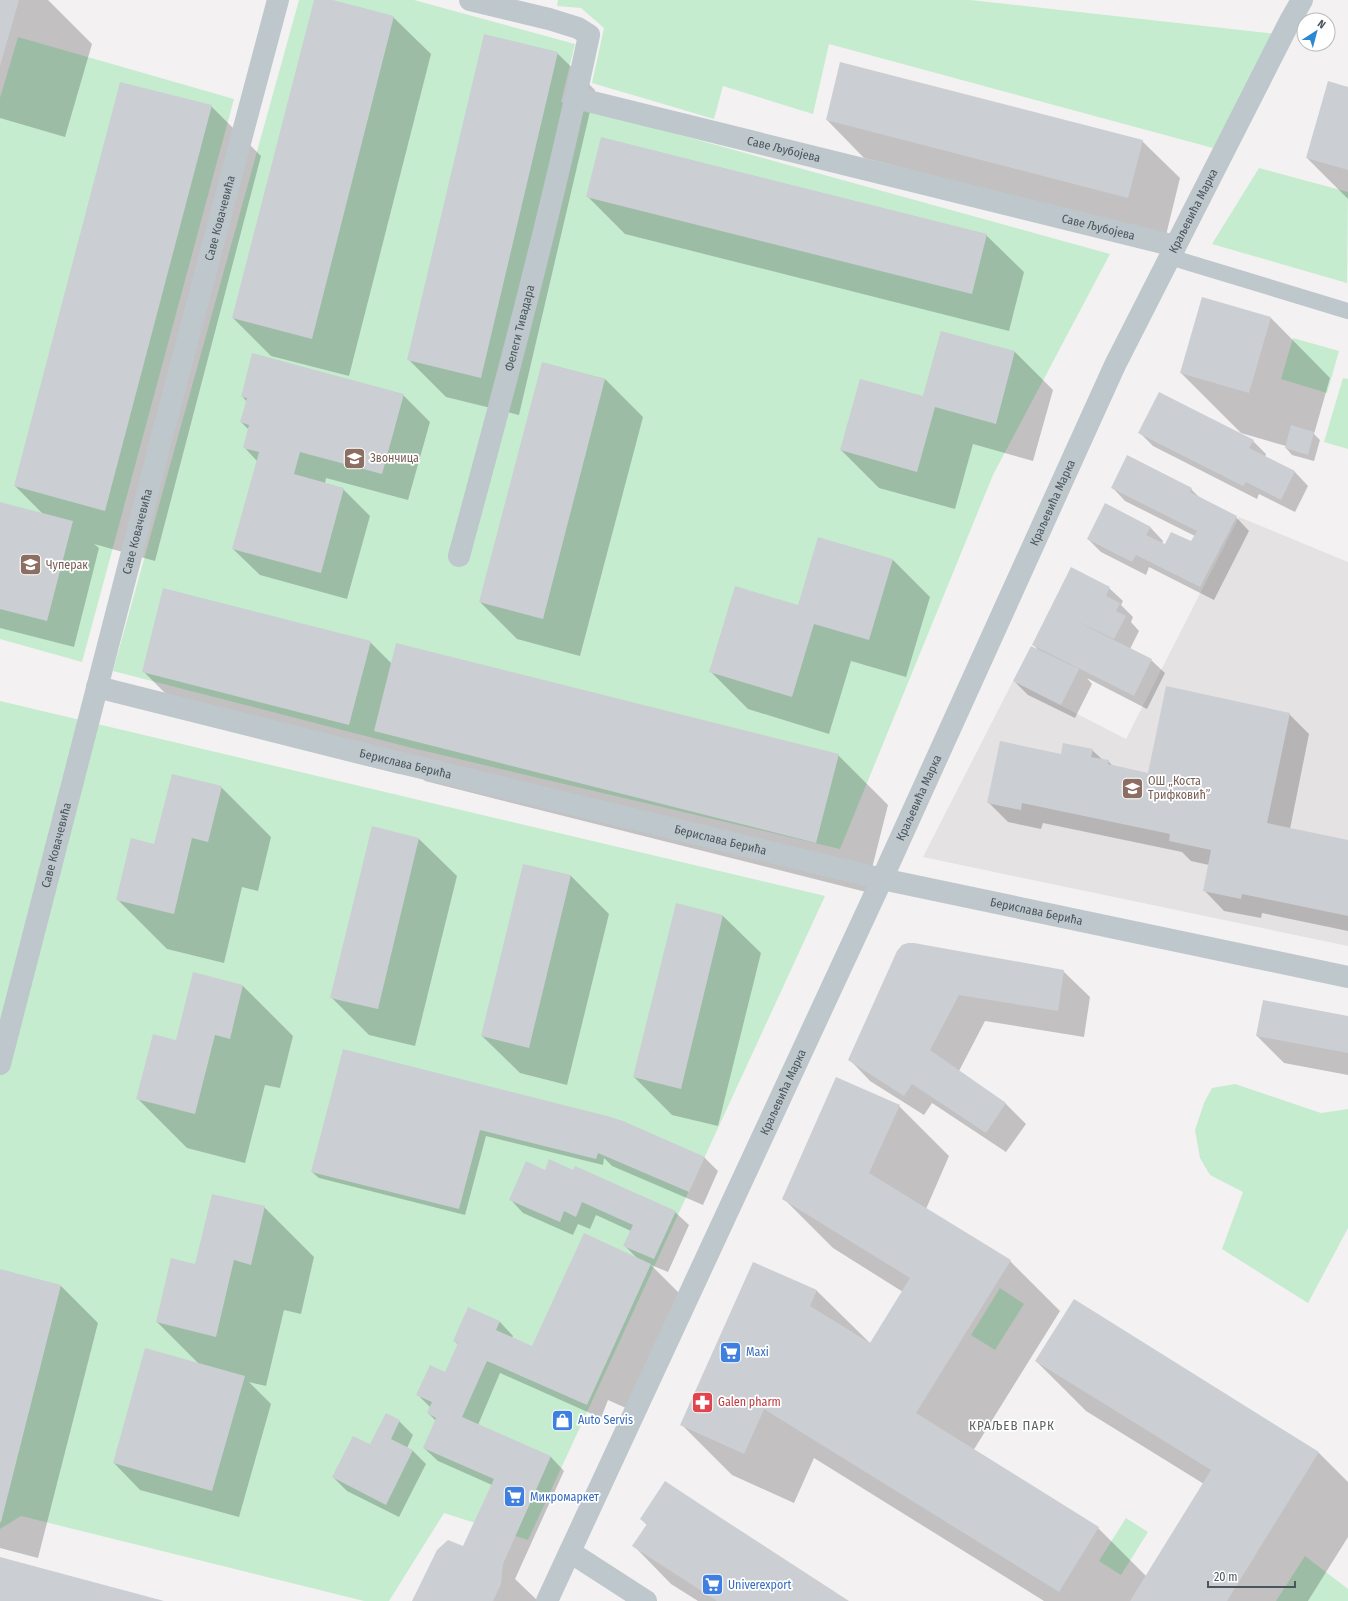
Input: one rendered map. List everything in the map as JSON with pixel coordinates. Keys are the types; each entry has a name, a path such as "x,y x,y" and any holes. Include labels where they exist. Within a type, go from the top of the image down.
{"street":[{"name":"Саве Ковачевића","path":"0,1064 159,448 278,0"},
{"path":"470,0 556,21 578,28 590,35 576,98"},
{"name":"Краљевића Марка","path":"547,1601 882,879 1114,365 1302,0"},
{"name":"Саве Љубојева","path":"576,98 1172,252"},
{"name":"Фелеги Тивадара","path":"460,556 523,320 576,98"},
{"name":"Берислава Берића","path":"97,687 376,757 882,879 1348,977"},
{"path":"570,1552 646,1601"}],"lane":[{"path":"1172,252 1348,311"}],"shaded area":[{"path":"1239,517 1348,562 1348,946 923,857 1013,681 1126,739"}],"green space":[{"path":"299,0 414,0 575,44 561,102 1110,254 993,475 840,849 412,748 113,671"},
{"path":"558,0 970,0 1277,34 1213,148 829,44 813,114 723,86 714,119 592,83 604,28 581,8 557,6"},
{"path":"18,37 234,99 82,662 0,639 0,98"},
{"path":"1259,168 1348,192 1347,283 1212,244"},
{"path":"1293,338 1339,351 1327,393 1281,379"},
{"path":"1343,378 1348,379 1348,449 1324,442"},
{"path":"0,701 825,896 528,1540 444,1513 389,1601 364,1601 21,1516 0,1529"},
{"path":"1235,1084 1321,1113 1348,1109 1348,1228 1308,1303 1222,1249 1243,1192 1210,1175 1200,1158 1195,1130 1204,1103 1212,1088"},
{"path":"1000,1288 1024,1304 995,1350 971,1335"},
{"path":"1126,1518 1148,1532 1121,1575 1099,1561"},
{"path":"1305,1556 1348,1589 1348,1601 1276,1601"}],"building":[{"path":"0,0 19,0 0,66"},
{"path":"314,0 333,0 394,16 312,339 232,318"},
{"path":"484,34 558,52 481,378 407,360"},
{"path":"840,62 1143,140 1128,198 826,120"},
{"path":"1328,81 1348,87 1348,170 1306,158"},
{"path":"120,82 212,105 105,511 14,486"},
{"path":"601,137 987,234 972,294 586,197"},
{"path":"1202,297 1271,317 1249,393 1180,373"},
{"path":"941,331 1015,351 996,424 935,407 917,472 840,450 860,379 923,396"},
{"name":"Звончица","path":"252,353 404,394 382,474 300,452 294,474 344,488 321,573 232,549 259,452 243,448 249,425 240,422 247,398 241,397"},
{"path":"542,362 605,379 543,619 479,602"},
{"path":"1159,392 1254,440 1249,448 1295,471 1281,500 1246,482 1243,486 1138,433"},
{"path":"1291,425 1314,432 1308,455 1285,448"},
{"path":"1127,455 1192,488 1190,492 1237,516 1200,587 1136,555 1132,562 1087,539 1105,503 1151,527 1146,535 1165,544 1171,532 1191,541 1197,531 1111,488"},
{"name":"Чуперак","path":"0,502 73,521 47,621 0,609"},
{"path":"818,537 893,559 869,640 814,624 792,697 709,672 735,586 798,605"},
{"path":"1071,567 1110,587 1106,596 1120,603 1116,611 1126,616 1114,639 1066,616 1152,659 1134,696 1032,645"},
{"path":"163,588 371,641 349,725 142,672"},
{"path":"396,643 839,754 816,843 374,731"},
{"path":"1031,646 1079,669 1061,705 1013,681"},
{"name":"ОШ „Коста Трифковић”","path":"1166,686 1290,713 1267,823 1348,840 1348,916 1242,894 1241,899 1203,891 1211,850 1169,841 1170,834 1022,803 1021,810 987,803 1000,741 1061,754 1063,743 1093,749 1091,757 1109,760 1108,764 1148,773"},
{"path":"172,774 222,786 208,842 192,838 174,914 116,900 131,838 154,844"},
{"path":"372,826 419,838 378,1009 330,998"},
{"path":"523,864 571,875 529,1048 481,1036"},
{"path":"676,903 723,915 681,1089 633,1077"},
{"path":"908,943 1064,970 1058,1011 959,995 930,1050 1006,1103 986,1133 912,1084 904,1096 848,1060 897,951 902,945"},
{"path":"193,972 243,985 230,1039 215,1035 195,1114 136,1099 153,1034 176,1040"},
{"path":"1263,1000 1348,1016 1348,1053 1256,1036"},
{"path":"343,1049 607,1116 623,1121 705,1157 689,1192 598,1153 596,1159 480,1130 459,1209 311,1172"},
{"path":"836,1077 900,1105 869,1173 1011,1260 916,1413 1099,1527 1059,1592 764,1409 744,1454 680,1425 753,1262 817,1290 810,1306 870,1343 910,1278 782,1199"},
{"path":"549,1159 573,1170 575,1166 676,1211 654,1259 623,1246 633,1225 582,1202 576,1217 564,1211 560,1222 509,1200 526,1161 545,1170"},
{"path":"212,1194 265,1206 251,1265 234,1260 216,1337 156,1322 171,1258 195,1264"},
{"path":"584,1233 651,1264 587,1405 487,1361 462,1417 551,1456 503,1564 501,1584 493,1601 412,1601 437,1550 448,1540 463,1546 494,1479 423,1448 436,1418 427,1413 432,1402 416,1395 430,1365 445,1372 458,1343 453,1341 468,1307 500,1321 496,1330 532,1346"},
{"path":"0,1269 61,1285 1,1522 0,1522"},
{"path":"1074,1299 1319,1452 1227,1601 1130,1601 1211,1470 1035,1361"},
{"path":"145,1348 245,1376 212,1491 113,1463"},
{"path":"386,1413 400,1420 391,1439 413,1450 386,1505 332,1477 353,1436 370,1444"},
{"path":"665,1481 849,1601 717,1601 632,1546 647,1524 640,1519"},
{"path":"0,1557 164,1601 0,1601"}],"place":[{"name":"Звончица","path":"355,458"},
{"name":"Чуперак","path":"31,565"},
{"name":"ОШ „Коста Трифковић”","path":"1132,788"},
{"name":"Maxi","path":"730,1352"},
{"name":"Galen pharm","path":"703,1402"},
{"name":"Auto Servis","path":"563,1420"},
{"name":"Микромаркет","path":"514,1497"},
{"name":"Univerexport","path":"713,1585"}],"district":[{"name":"КРАЉЕВ ПАРК","path":"1012,1425"}]}
